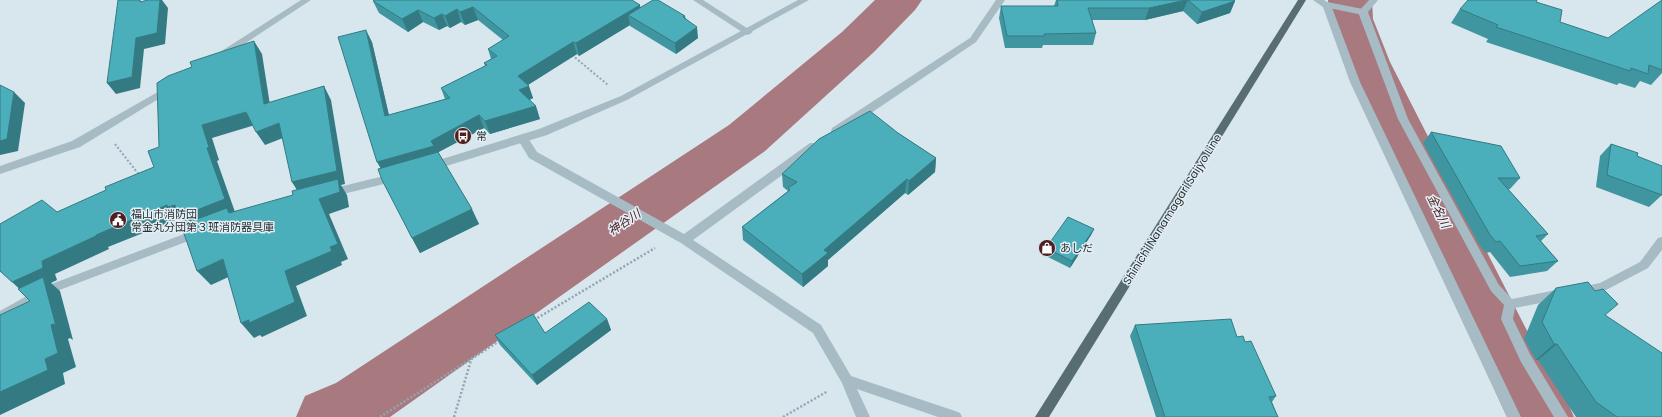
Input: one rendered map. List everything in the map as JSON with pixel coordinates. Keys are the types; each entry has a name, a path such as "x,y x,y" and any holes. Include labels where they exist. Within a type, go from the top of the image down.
{"main road":[{"name":"Shinichi Nanamagari Saijyo Line","path":"1042,417 1302,0"}],"street":[{"path":"214,60 307,0"},
{"path":"696,0 748,32"},
{"path":"420,170 543,132 624,98 805,0"},
{"path":"685,240 824,139 973,40 1001,0"},
{"path":"1360,12 1374,0"},
{"path":"1322,2 1339,8 1360,12"},
{"path":"1322,2 1355,82 1514,417"},
{"path":"1360,12 1403,119 1495,288 1510,304"},
{"path":"0,170 76,144 180,81"},
{"path":"522,138 533,155 568,176 685,240 817,329 847,380 864,417"},
{"path":"323,195 406,174"},
{"path":"0,316 45,291 208,229"},
{"path":"1510,304 1602,287 1644,265 1662,241"},
{"path":"1510,304 1507,319 1525,358 1561,417"},
{"path":"847,380 872,387 954,417"}],"path":[{"path":"571,55 624,98"},
{"path":"103,129 140,177"},
{"path":"532,321 651,249 685,240"},
{"path":"380,417 472,357 506,337"},
{"path":"454,417 472,357"},
{"path":"783,417 847,380"}],"building":[{"path":"118,0 140,0 140,2 160,0 157,33 136,38 132,77 107,83"},
{"path":"632,0 640,5 576,43 573,42 518,76 529,86 519,90 536,106 485,121 479,115 431,141 434,146 377,162 338,37 366,30 385,116 450,98 441,88 487,65 484,63 497,56 488,49 509,36 473,7 460,12 457,9 445,16 442,14 434,18 418,10 402,19 373,1"},
{"path":"653,0 658,0 685,16 683,17 697,27 675,43 628,15"},
{"path":"1057,0 1186,0 1149,8 1088,8 1096,33 1044,34 1045,36 1007,36 1001,6 1058,6"},
{"path":"1188,0 1234,0 1235,1 1202,12"},
{"path":"1468,0 1537,0 1536,2 1562,10 1560,22 1608,38 1662,0 1662,70 1649,65 1648,74 1631,68 1630,71 1496,27 1498,25 1460,9"},
{"path":"254,41 264,104 324,86 337,171 292,182 279,123 256,132 246,112 202,125 209,147 207,148 225,199 179,217 175,205 168,207 167,205 96,235 42,261 43,268 12,282 0,271 0,224 42,200 57,212 106,190 105,187 154,167 148,151 159,147 157,83 168,76 192,67 190,62"},
{"path":"0,85 14,92 7,139 0,141"},
{"path":"870,111 898,133 936,158 909,181 907,179 824,250 828,253 802,274 742,227 790,190 788,188 797,182 782,174 819,139"},
{"path":"1431,132 1501,146 1520,178 1498,178 1548,234 1536,236 1558,261 1520,266 1500,241 1496,242 1490,235"},
{"path":"1611,144 1638,153 1637,156 1662,166 1662,195 1607,175"},
{"path":"438,152 472,209 412,238 382,180 378,169"},
{"path":"338,179 340,192 319,199 338,244 330,247 332,251 285,271 295,302 249,323 249,320 241,323 223,259 197,271 181,225 227,208 229,213 293,195 292,191"},
{"path":"1068,217 1094,229 1072,261 1046,248"},
{"path":"43,277 56,326 54,324 51,325 58,353 45,359 48,370 0,392 0,315 30,301 18,289"},
{"path":"1588,282 1595,291 1603,289 1618,304 1605,315 1662,353 1662,417 1617,417 1596,402 1557,344 1554,344 1542,322 1556,288"},
{"path":"589,302 607,319 532,375 495,335 533,314 545,333"},
{"path":"1231,319 1237,337 1243,336 1245,342 1251,341 1276,396 1269,397 1278,417 1165,417 1135,325"}],"waterway":[{"name":"神谷川","path":"328,417 359,403 747,138 858,42 900,0"},
{"name":"金名川","path":"1350,0 1351,19 1367,62 1523,386 1542,417"}],"place":[{"name":"常","path":"463,136"},
{"name":"福山市消防団 常金丸分団第３班消防器具庫","path":"118,220"},
{"name":"あしだ","path":"1047,248"}]}
